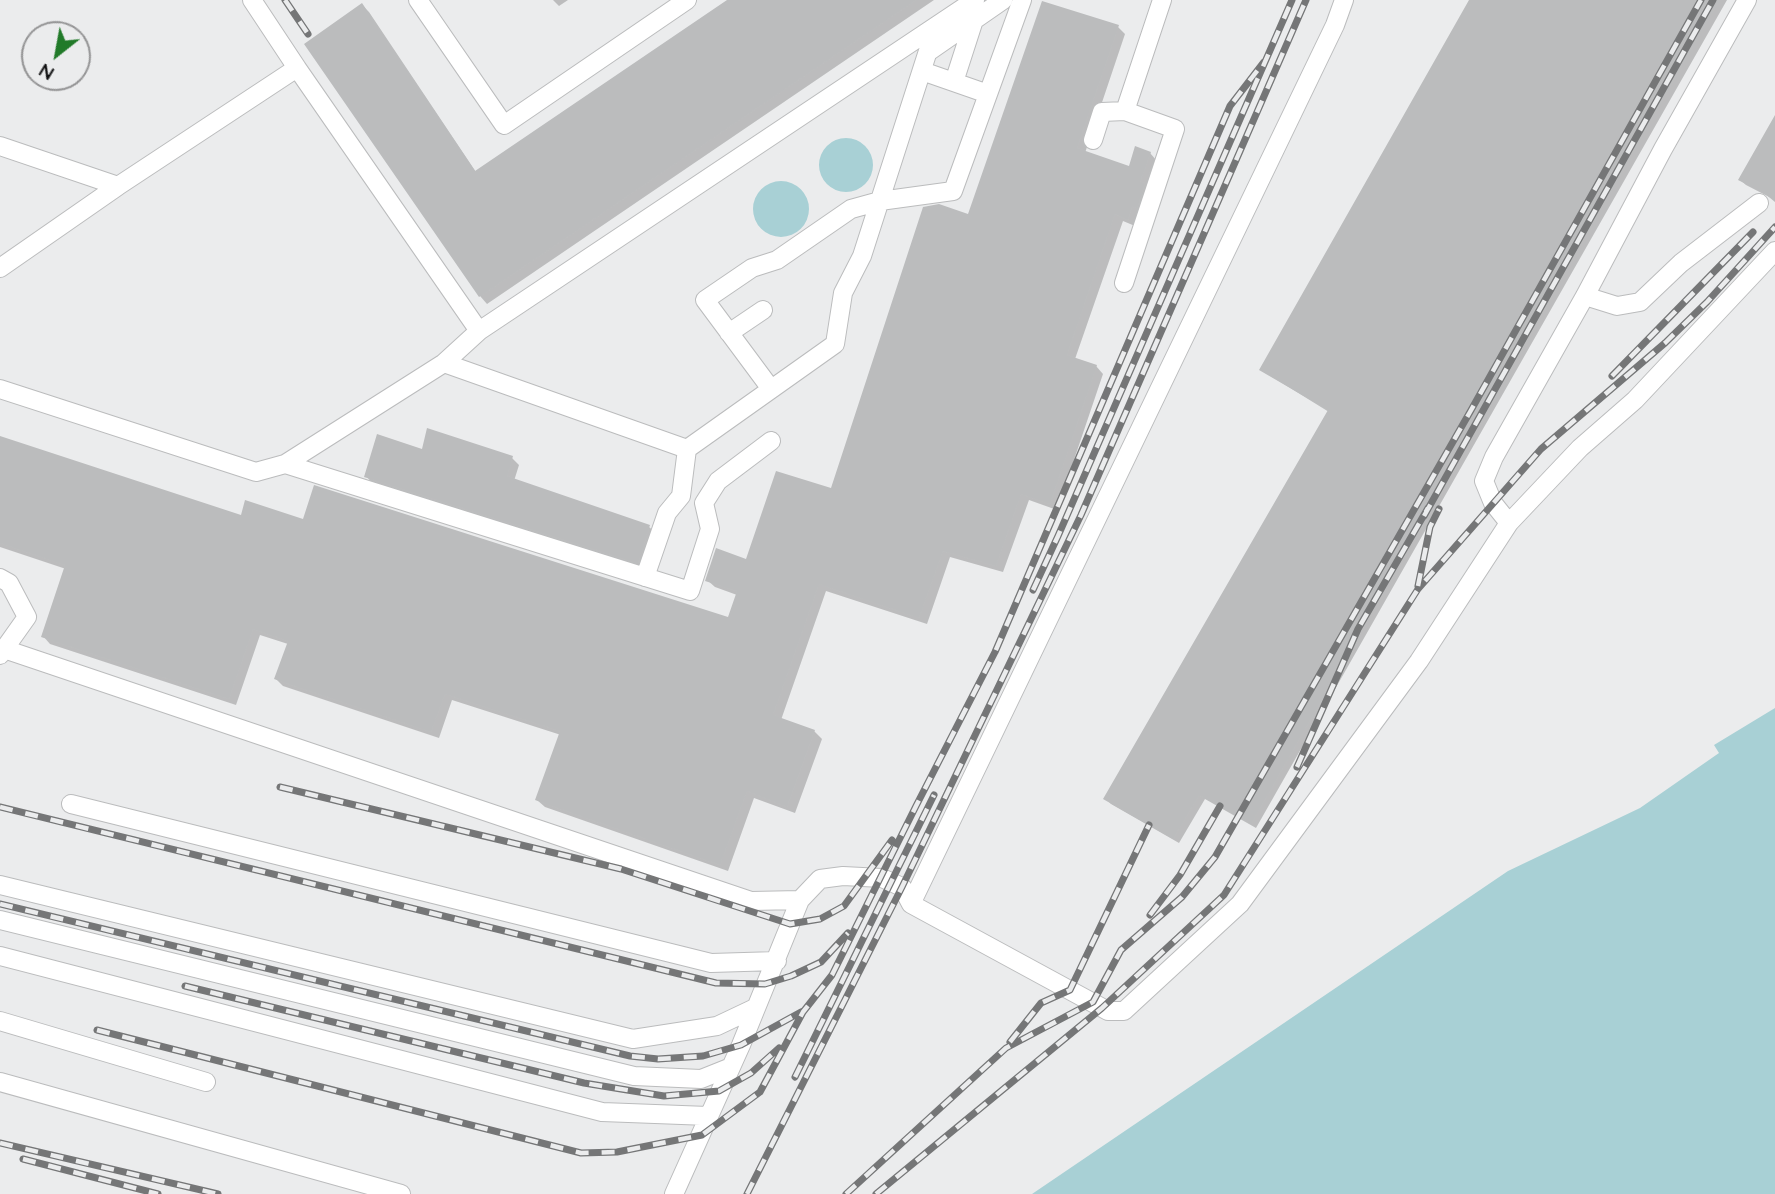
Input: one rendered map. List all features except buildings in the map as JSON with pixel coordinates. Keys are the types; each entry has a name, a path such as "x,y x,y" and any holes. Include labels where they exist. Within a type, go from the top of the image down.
{"street":[{"path":"252,0 479,331"},
{"path":"418,0 504,125 687,0"},
{"path":"0,389 256,472 285,464 444,363 479,331 975,0"},
{"path":"928,52 1003,0"},
{"path":"771,389 705,300 751,268 777,260 851,209 880,201 953,191 1022,0"},
{"path":"1125,111 1162,0"},
{"path":"911,904 1329,38 1344,0"},
{"path":"1509,523 1493,503 1484,481 1494,457 1746,0"},
{"path":"954,82 974,20"},
{"path":"645,578 667,513 681,496 687,449 835,344 843,293 862,256 936,26"},
{"path":"0,268 118,186 297,68"},
{"path":"922,71 988,94"},
{"path":"1093,140 1102,112 1125,111 1175,129 1124,283"},
{"path":"0,146 118,186"},
{"path":"1585,296 1617,306 1640,302 1681,263 1759,202"},
{"path":"674,1194 702,1136 708,1116 800,900 820,879 867,876 882,878 902,887 911,904 1108,1011 1124,1011 1240,904 1419,661 1509,523 1580,448 1635,400 1775,250"},
{"path":"729,333 763,310"},
{"path":"444,363 687,449"},
{"path":"285,464 690,591 709,529 704,503 718,481 771,441"},
{"path":"681,496 704,503"},
{"path":"0,578 9,583 27,617 2,652 751,901 800,900"},
{"path":"71,804 711,963 776,961"},
{"path":"0,885 633,1039 717,1026 755,1008"},
{"path":"0,920 634,1076 701,1079 731,1067"},
{"path":"0,956 602,1112 708,1116"},
{"path":"0,1021 206,1082"},
{"path":"0,1082 401,1194"}],"water":[{"path":"851,138 861,142 869,150 873,165 869,180 861,188 841,192 831,188 823,180 819,160 823,150 831,142"},
{"path":"775,181 787,181 797,185 805,193 809,209 805,225 797,233 787,237 775,237 765,233 757,225 753,215 753,203 757,193 765,185"},
{"path":"1775,708 1775,1194 1032,1194 1508,871 1640,808 1719,753 1714,745"}],"railway":[{"path":"285,0 308,34"},
{"path":"1033,590 1292,0"},
{"path":"747,1194 902,887 1081,515 1306,0"},
{"path":"846,1194 1006,1048 1093,1002 1121,950 1182,897 1215,857 1470,412 1701,0"},
{"path":"1424,516 1713,0"},
{"path":"97,1030 581,1153 617,1152 702,1135 760,1092 803,1012 832,975 995,652 1230,106 1264,62"},
{"path":"876,1194 1102,1008 1224,895 1418,589 1541,449 1665,343 1707,302 1775,227"},
{"path":"1612,376 1753,232"},
{"path":"1297,767 1358,629 1428,508"},
{"path":"1418,586 1430,527 1439,509"},
{"path":"280,787 621,869 790,924 820,919 844,906 892,840"},
{"path":"795,1077 934,795"},
{"path":"1150,915 1180,875 1220,806"},
{"path":"0,807 716,983 765,984 791,976 821,962 848,933"},
{"path":"1010,1042 1041,1003 1070,990 1149,825"},
{"path":"0,904 630,1056 658,1059 703,1056 741,1045 801,1012"},
{"path":"185,986 584,1083 664,1096 719,1091 751,1073 779,1048"},
{"path":"0,1143 218,1194"},
{"path":"23,1159 158,1194"}]}
